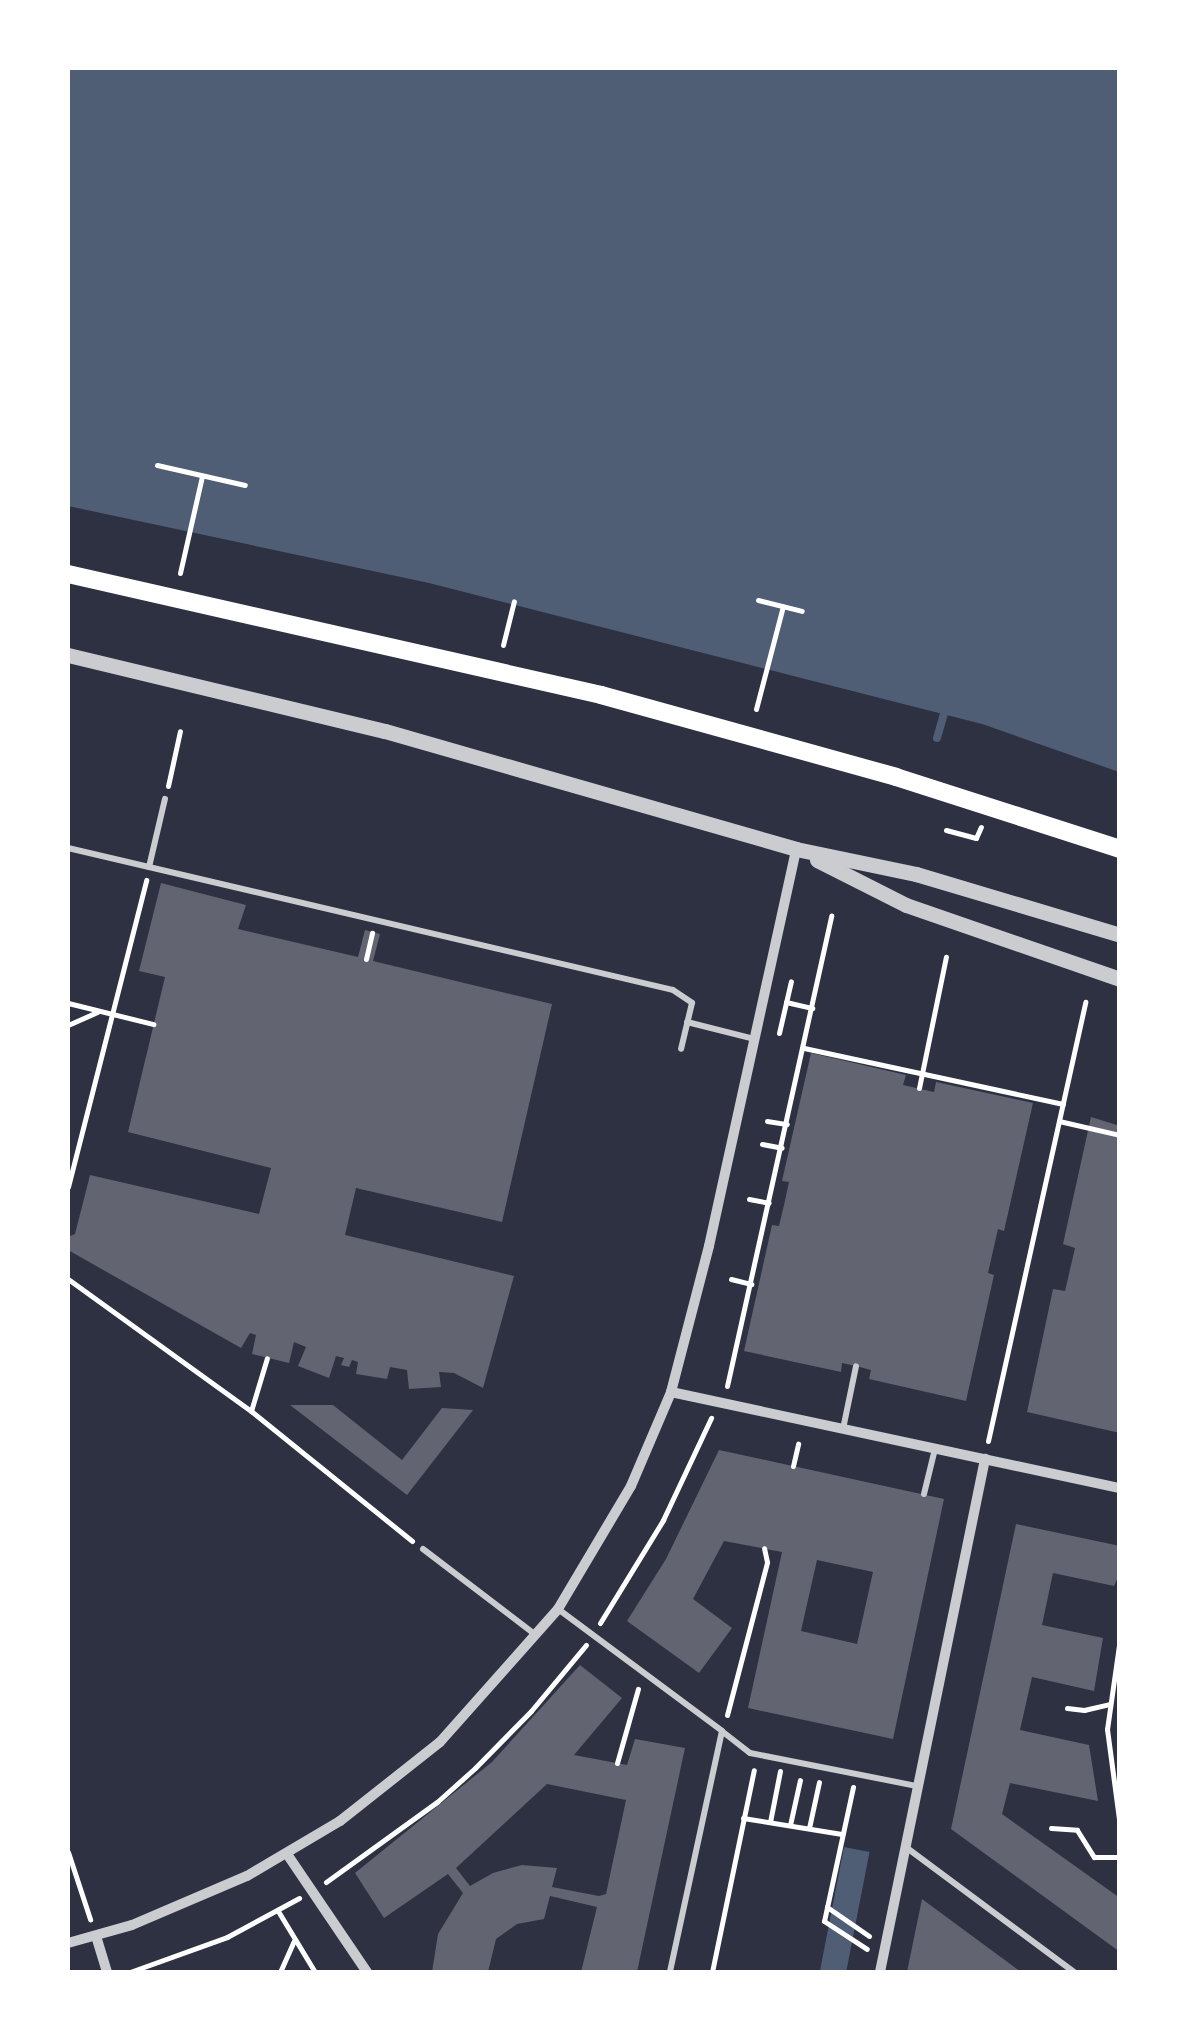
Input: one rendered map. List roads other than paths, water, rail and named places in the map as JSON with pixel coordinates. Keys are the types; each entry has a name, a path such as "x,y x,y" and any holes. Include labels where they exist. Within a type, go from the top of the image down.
{"main road":[{"path":"68,574 618,700 896,777 1120,848"}],"street":[{"path":"68,655 385,731 796,849 916,874 1120,936"},
{"path":"796,849 906,905 1120,979"},
{"path":"68,1943 165,1911 288,1854 393,1783 475,1706 558,1609 624,1500 671,1392 756,1039 796,849"},
{"path":"671,1392 1120,1488"},
{"path":"880,1972 986,1459"},
{"path":"288,1854 367,1972"},
{"path":"96,1936 107,1972"}],"lane":[{"path":"149,868 165,799"},
{"path":"68,848 674,990 692,1003 681,1049"},
{"path":"687,1022 756,1039"},
{"path":"842,1429 856,1366"},
{"path":"924,1494 935,1448"},
{"path":"423,1549 537,1636"},
{"path":"558,1609 757,1754 916,1786"},
{"path":"670,1972 722,1731"},
{"path":"904,1846 1074,1972"}],"water":[{"path":"68,68 1119,68 1119,772 982,724 429,583 68,506"},
{"path":"844,1847 870,1852 846,1972 820,1972"}],"waterway":[{"path":"937,738 944,714"}]}
